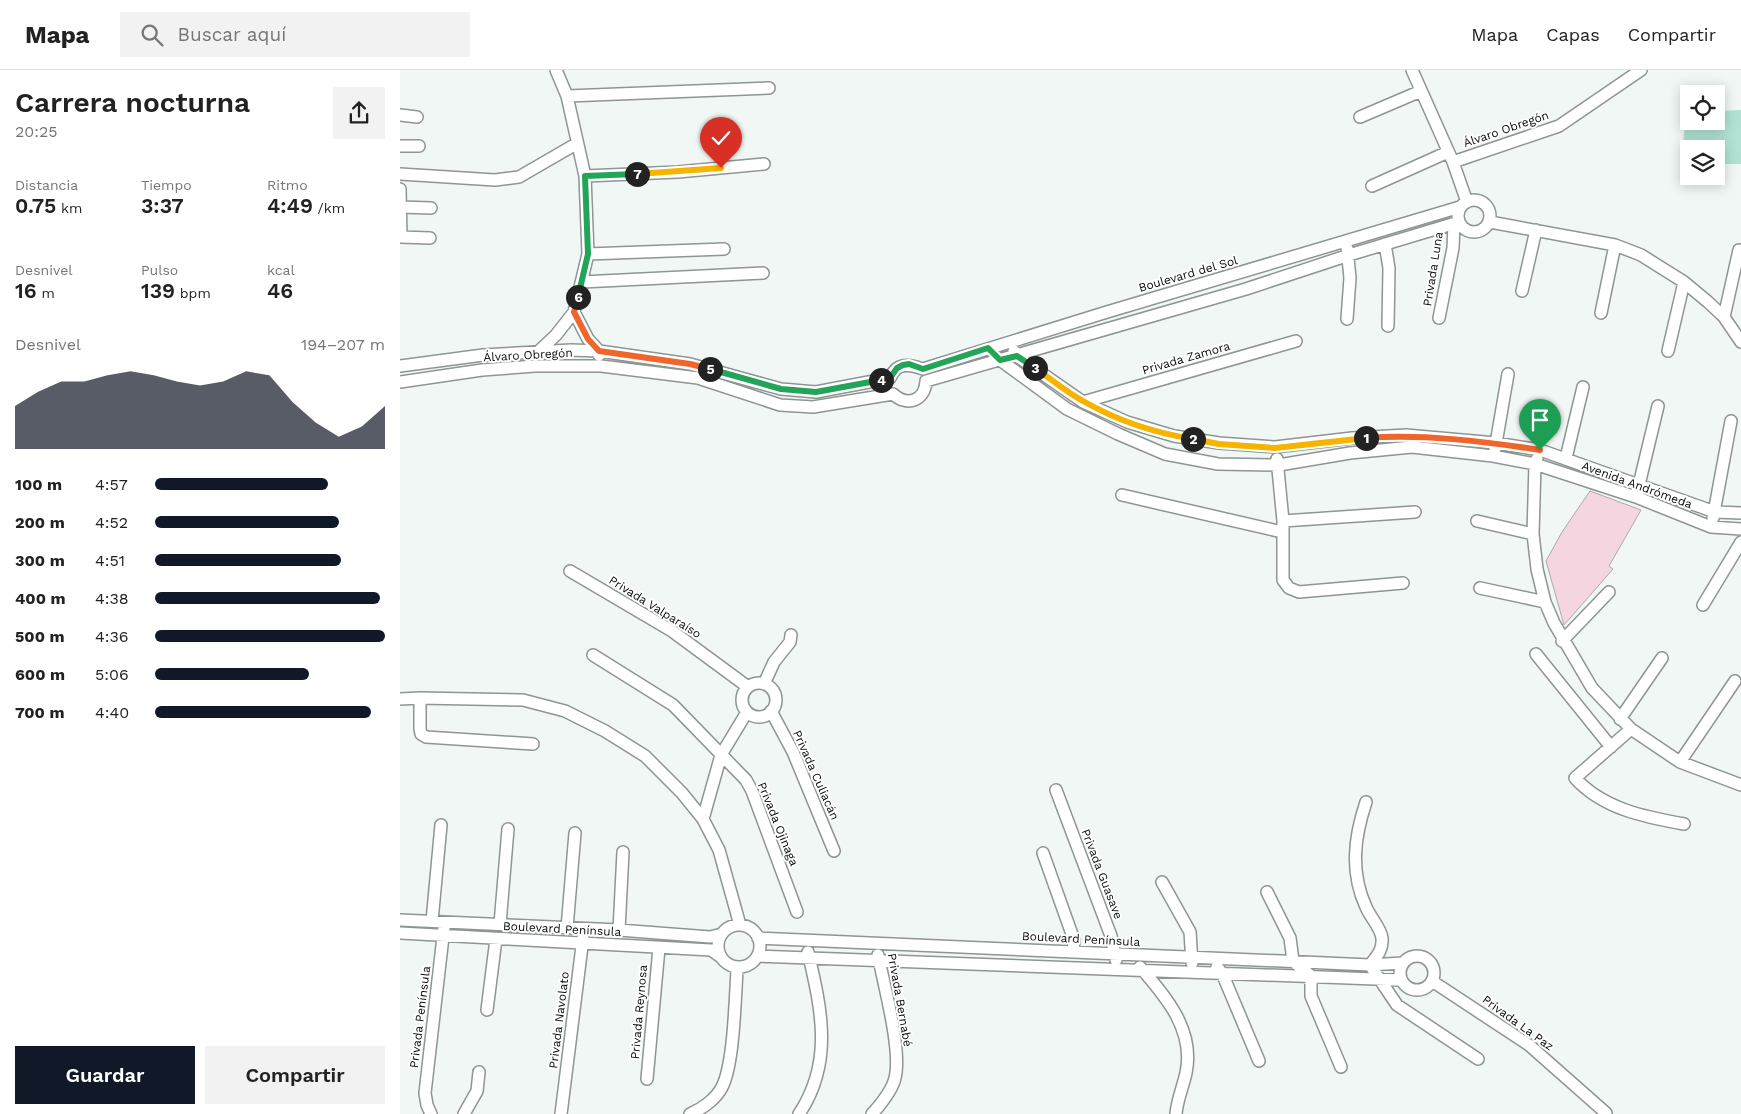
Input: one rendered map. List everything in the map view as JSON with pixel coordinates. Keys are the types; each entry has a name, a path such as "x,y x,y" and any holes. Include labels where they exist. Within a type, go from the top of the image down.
{"street":[{"path":"539,351 556,335 574,312 588,254 585,176 576,144 567,96 556,70"},
{"path":"1412,70 1450,157 1464,204 1457,223"},
{"name":"Álvaro Obregón","path":"1372,186 1450,157 1559,126 1641,70"},
{"path":"567,96 768,88"},
{"path":"1360,117 1422,91"},
{"path":"400,115 417,117"},
{"path":"400,174 495,180 519,177 576,144"},
{"path":"400,146 419,146"},
{"path":"585,176 678,172 764,164"},
{"path":"400,189 400,237 430,238"},
{"path":"1457,223 1467,231 1476,233 1484,229 1490,222 1490,211 1483,202 1478,200 1464,204"},
{"name":"Boulevard del Sol","path":"890,378 897,368 903,365 909,364 923,369 1007,342 1345,242 1464,204"},
{"path":"400,207 431,208"},
{"path":"1490,222 1615,245 1641,255 1684,282 1724,317 1741,342"},
{"path":"1000,360 1246,289 1349,255 1457,223"},
{"name":"Privada Luna","path":"1439,318 1457,223"},
{"path":"1522,291 1536,230"},
{"path":"1345,242 1349,255 1350,278 1347,319"},
{"path":"1385,244 1389,268 1388,326"},
{"path":"1601,313 1615,245"},
{"path":"588,254 724,249"},
{"path":"1724,317 1738,250"},
{"path":"582,282 763,273"},
{"path":"1668,351 1684,282"},
{"path":"574,312 588,339 599,351 601,366"},
{"name":"Privada Zamora","path":"1083,402 1296,341"},
{"name":"Avenida Andrómeda","path":"1007,342 1017,356 1083,402 1127,422 1174,436 1219,444 1275,448 1352,438 1406,435 1496,443 1540,450 1566,458 1711,527 1741,529"},
{"name":"Avenida Andrómeda","path":"988,348 1000,360 1066,409 1165,454 1218,464 1279,465 1350,453 1412,448 1493,456 1535,464 1715,512 1741,513"},
{"name":"Álvaro Obregón","path":"400,366 483,355 539,351 599,351 690,364 781,389 816,392 890,378"},
{"name":"Álvaro Obregón","path":"400,382 482,370 535,366 601,366 698,378 780,405 812,407 892,394 904,401 915,400 924,392 926,381 1000,360"},
{"path":"1493,456 1508,374"},
{"path":"1566,458 1583,387"},
{"path":"1638,491 1658,406"},
{"path":"1711,527 1731,422"},
{"path":"1275,448 1279,465 1283,526 1282,580 1289,588 1299,592 1402,583"},
{"path":"1540,450 1535,464 1533,534 1537,569 1545,602 1562,641 1592,688 1620,720 1631,729 1680,762 1741,786"},
{"path":"1122,495 1283,526 1415,512"},
{"path":"1477,520 1533,534"},
{"path":"1703,605 1741,542"},
{"name":"Privada Valparaíso","path":"570,571 672,631 748,687"},
{"path":"1480,588 1545,602"},
{"path":"1562,641 1609,592"},
{"path":"764,684 774,662 790,642 791,635"},
{"path":"1536,654 1611,747"},
{"name":"Privada Ojinaga","path":"593,655 673,705 746,780 752,791 797,912"},
{"path":"1620,720 1662,658"},
{"path":"1680,762 1735,681"},
{"path":"758,683 764,684 773,690 775,695 774,707 767,715 756,716 747,712 742,697 748,687 758,683"},
{"path":"420,698 420,729 421,734 426,737 533,744"},
{"path":"400,699 523,700 564,711 605,731 645,756 682,793 703,819 719,850 740,925"},
{"name":"Privada Culiacán","path":"771,711 793,752 834,851"},
{"path":"703,819 721,755 747,712"},
{"path":"1631,729 1575,778 1611,805 1642,816 1684,824"},
{"name":"Privada Guasave","path":"1056,790 1111,936 1118,969"},
{"path":"1366,802 1356,836 1356,875 1360,895 1370,917 1382,935 1382,948 1370,965 1397,1005 1478,1059"},
{"path":"432,921 442,825"},
{"path":"500,924 508,829"},
{"path":"567,928 575,833"},
{"path":"619,930 623,852"},
{"path":"1043,853 1074,940 1073,952"},
{"path":"1162,882 1190,932 1192,972"},
{"path":"1267,892 1290,938 1293,961 1310,976 1311,996 1341,1067"},
{"name":"Boulevard Península","path":"400,920 584,928 710,937 722,934"},
{"name":"Privada Península","path":"431,1114 427,1105 426,1093 445,922"},
{"path":"690,1114 712,1100 722,1088 729,1067 737,971 741,967 754,962 760,949 758,938 752,930 740,925 733,926 722,934 718,947 721,957 728,964 741,967"},
{"name":"Privada Navolato","path":"561,1114 584,928"},
{"name":"Boulevard Península","path":"400,933 711,950 721,957"},
{"name":"Boulevard Península","path":"758,938 1370,965 1402,963"},
{"path":"487,1010 496,939"},
{"path":"799,1114 817,1076 822,1048 823,1025 805,940"},
{"name":"Privada Bernabé","path":"872,1114 883,1102 895,1080 897,1059 876,943"},
{"name":"Privada Reynosa","path":"647,1079 659,948"},
{"path":"1130,955 1174,1008 1183,1028 1187,1046 1187,1071 1176,1114"},
{"path":"758,956 1400,980 1408,988 1419,991 1432,981 1434,970 1428,960 1412,956 1402,963 1400,980"},
{"path":"1210,958 1222,973 1259,1061"},
{"name":"Privada La Paz","path":"1432,981 1529,1045 1606,1113"},
{"path":"464,1114 477,1091 479,1072"}],"green space":[{"path":"1741,110 1741,164 1725,164 1725,140 1683,140 1684,130 1725,130 1725,111"}],"building":[{"path":"1590,491 1641,510 1609,566 1613,569 1564,625 1546,561 1562,532"}],"route":[{"path":"721,168 585,176 588,254 574,312 588,339 599,351 690,364 781,389 816,392 890,378 892,372 903,365 909,364 923,369 988,348 1000,360 1017,356 1083,402 1127,422 1174,436 1219,444 1275,448 1352,438 1406,435 1496,443 1540,450"}]}
